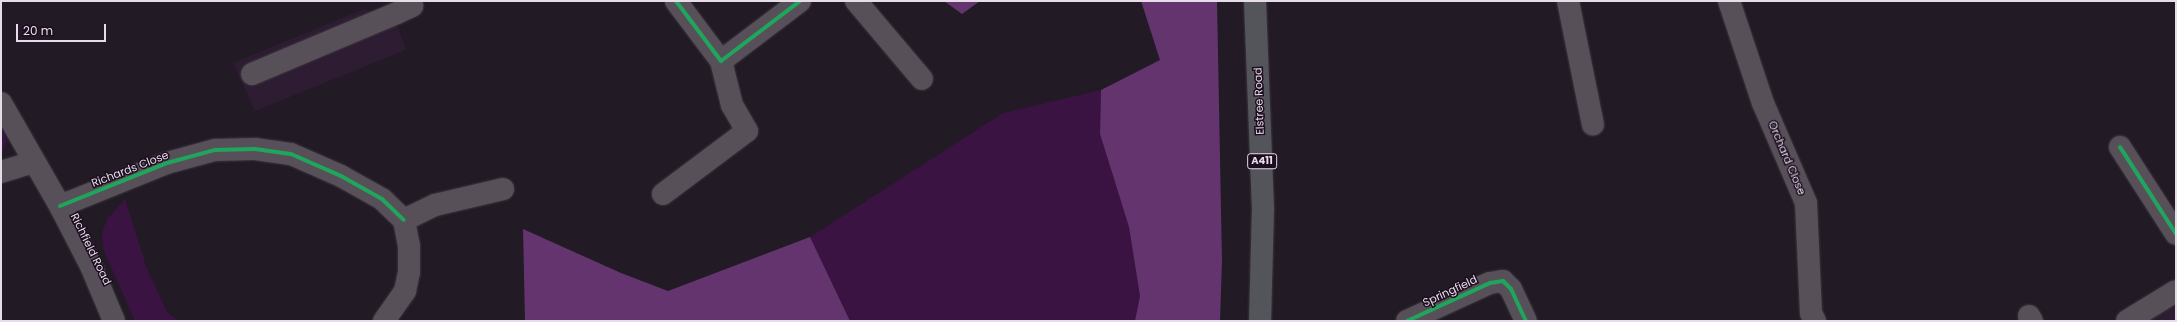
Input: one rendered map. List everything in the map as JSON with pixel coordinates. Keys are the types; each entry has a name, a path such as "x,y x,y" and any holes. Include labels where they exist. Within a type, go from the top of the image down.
{"main road":[{"name":"Elstree Road","path":"1255,1 1263,208 1260,321"}],"street":[{"path":"663,194 747,131 732,105 721,61 676,1"},
{"path":"721,61 800,1"},
{"path":"856,1 922,79"},
{"path":"1568,1 1592,124"},
{"name":"Orchard Close","path":"1729,1 1763,103 1806,202 1810,313 1815,321"},
{"path":"252,74 411,3"},
{"name":"Richfield Road","path":"1,103 33,162 60,206 91,266 114,321"},
{"path":"2120,147 2176,234"},
{"name":"Richards Close","path":"60,206 167,163 215,150 255,149 291,154 341,176 382,199 404,220"},
{"path":"1,172 33,162"},
{"path":"384,321 405,290 409,272 409,246 404,220 435,205 503,189"},
{"name":"Springfield","path":"1407,321 1490,283 1503,281 1511,289 1526,321"},
{"path":"2127,321 2176,291"}],"shaded area":[{"path":"944,1 980,1 962,14"},
{"path":"1141,1 1217,1 1222,261 1220,321 1135,321 1140,296 1129,227 1100,134 1101,90 1160,60"},
{"path":"390,5 406,50 255,111 233,63 364,9 374,12"},
{"path":"1101,90 1100,134 1129,227 1140,296 1135,321 850,321 810,237 1003,113"},
{"path":"1,126 7,141 1,155"},
{"path":"125,199 147,269 167,312 179,321 135,321 103,249 102,233 107,219"},
{"path":"523,229 621,273 668,291 810,237 850,321 525,321"},
{"path":"2176,299 2176,321 2142,321"}],"cycle path":[{"path":"676,1 721,61 800,1"},
{"path":"2120,147 2176,234"},
{"path":"60,206 167,163 215,150 255,149 291,154 341,176 382,199 404,220"},
{"path":"1407,321 1490,283 1503,281 1511,289 1526,321"}]}
